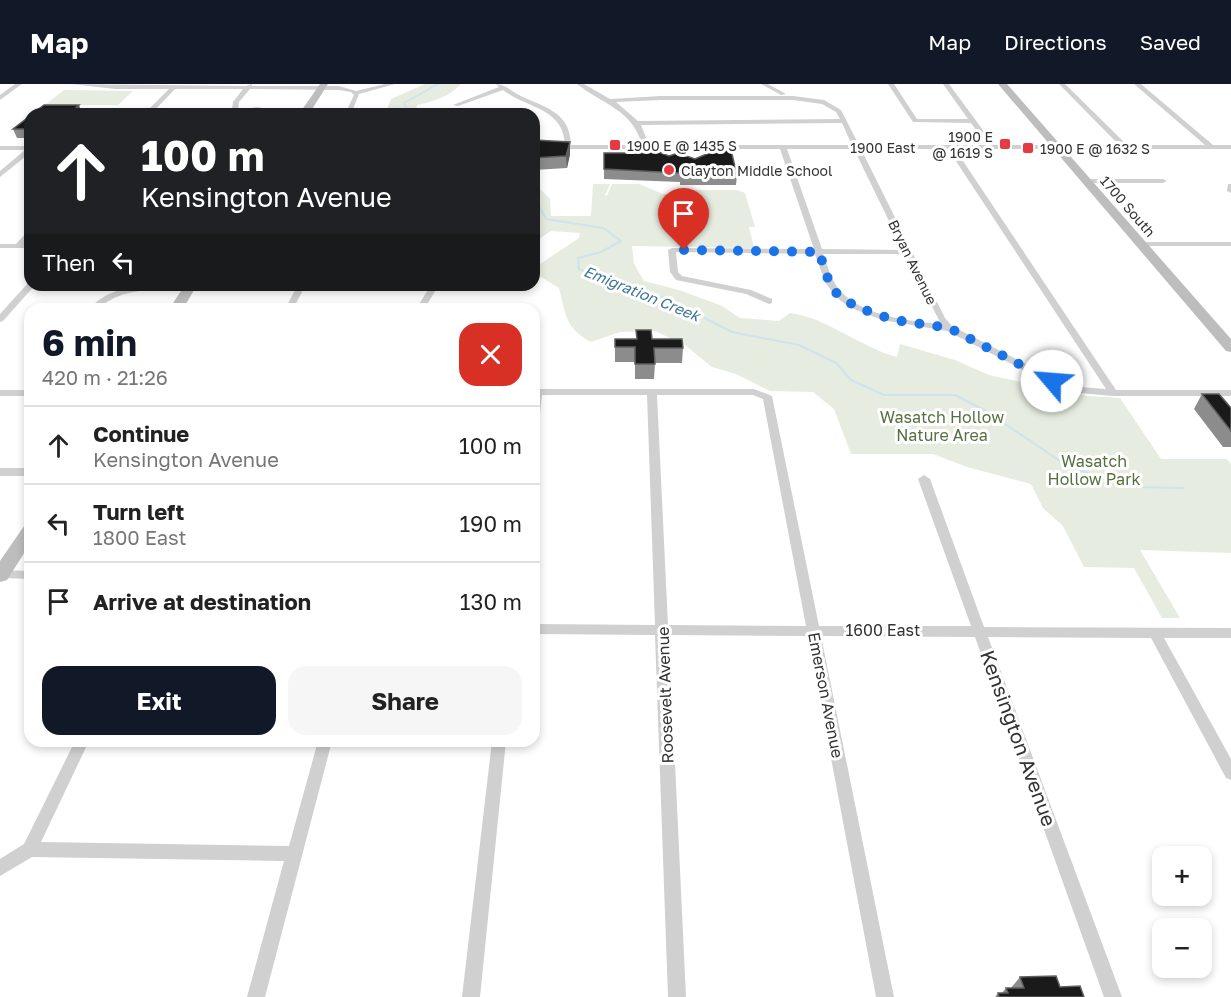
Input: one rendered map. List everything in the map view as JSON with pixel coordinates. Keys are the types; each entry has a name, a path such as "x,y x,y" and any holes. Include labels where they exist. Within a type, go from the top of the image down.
{"street":[{"path":"0,98 18,84"},
{"path":"74,84 108,87 323,86 343,88 355,93 392,84"},
{"path":"580,84 608,100 638,123 644,135 646,147"},
{"path":"764,84 772,90 793,98"},
{"path":"891,84 915,121 974,121"},
{"path":"946,84 992,147"},
{"name":"1700 South","path":"1002,84 1231,348"},
{"path":"1062,84 1125,147"},
{"path":"1137,84 1211,147"},
{"path":"153,108 175,86"},
{"path":"235,108 236,102 249,86"},
{"path":"308,108 323,86"},
{"path":"456,105 501,86 557,117 567,130 568,147"},
{"path":"765,98 773,95 772,90"},
{"path":"351,108 357,97 355,93"},
{"path":"608,100 793,98 824,102 837,98"},
{"name":"Bryan Avenue","path":"824,102 839,111 940,319 949,328 1052,381 1079,390 1113,393 1231,393"},
{"path":"638,123 844,121"},
{"name":"1900 East","path":"540,147 1231,147"},
{"path":"783,147 829,282 835,292 856,307 894,320 949,328"},
{"path":"950,147 1113,393"},
{"path":"0,148 24,149"},
{"path":"0,176 24,154"},
{"path":"1087,181 1163,181"},
{"path":"18,246 24,240"},
{"path":"1141,244 1231,244"},
{"path":"0,246 24,246"},
{"path":"769,301 748,292 680,278 674,272 672,250 908,252"},
{"path":"0,319 26,291"},
{"path":"100,303 107,297 126,291"},
{"path":"293,303 298,292"},
{"path":"540,392 652,392"},
{"name":"Emerson Avenue","path":"652,392 754,392 764,395 770,402 885,997"},
{"name":"Roosevelt Avenue","path":"652,392 677,997"},
{"path":"0,393 24,393"},
{"path":"0,472 24,472"},
{"name":"Kensington Avenue","path":"924,478 1113,997"},
{"path":"0,574 24,539"},
{"path":"0,574 24,575"},
{"name":"1600 East","path":"540,629 1231,633"},
{"path":"1155,633 1231,773"},
{"path":"0,868 30,849 79,747"},
{"path":"256,997 323,747"},
{"path":"471,997 498,747"},
{"path":"30,849 294,854"}],"green space":[{"path":"425,84 461,84 441,98 417,105 416,108 387,108 391,99"},
{"path":"64,90 133,91 118,105 45,105"},
{"path":"593,184 610,184 605,195 607,196 612,184 639,184 663,194 692,194 692,190 737,190 745,193 755,227 749,227 754,248 632,246 634,264 644,281 679,290 722,306 740,318 779,321 790,313 804,316 897,357 900,344 955,360 989,375 1021,382 1053,383 1086,396 1120,398 1161,459 1227,459 1231,464 1231,553 1140,550 1180,618 1162,618 1134,568 1084,567 1063,526 1043,508 1031,484 967,467 933,454 851,454 834,409 813,392 770,391 736,374 712,367 685,345 655,331 620,332 591,342 582,337 568,320 559,288 540,276 540,264 579,238 580,233 551,231 540,238 540,189 550,199 551,216 591,216"}],"building":[{"path":"44,105 79,105 76,108 40,108"},
{"path":"24,121 24,129 13,129"},
{"path":"540,140 570,142 566,156 540,158"},
{"path":"648,148 669,156 678,153 695,159 716,150 731,150 737,175 681,175 680,173 604,169 604,153 644,153 648,152"},
{"path":"636,330 651,330 652,339 682,339 683,348 654,348 655,364 635,364 635,347 615,347 615,339 637,339"},
{"path":"1202,394 1219,394 1231,408 1231,431"},
{"path":"1056,976 1060,987 1080,986 1084,997 999,997 998,993 1008,993 1006,988 1024,988 1020,977"}],"waterway":[{"name":"Emigration Creek","path":"406,108 404,103 438,84"},
{"name":"Emigration Creek","path":"540,208 546,219 603,228 621,241 601,252 578,258 579,269 613,284 645,291 671,301 732,332 799,345 836,363 851,380 884,395 955,395 984,410 1063,463 1105,480 1141,487 1183,488"}],"place":[{"name":"1900 E @ 1619 S","path":"1005,144"},
{"name":"1900 E @ 1435 S","path":"615,145"},
{"name":"1900 E @ 1632 S","path":"1028,148"},
{"name":"Clayton Middle School","path":"669,170"}],"route":[{"path":"684,250 819,252 829,282 835,292 845,301 867,313 894,320 949,328 1052,381"}],"park label":[{"name":"Wasatch Hollow Nature Area","path":"942,426"},
{"name":"Wasatch Hollow Park","path":"1094,470"}]}
